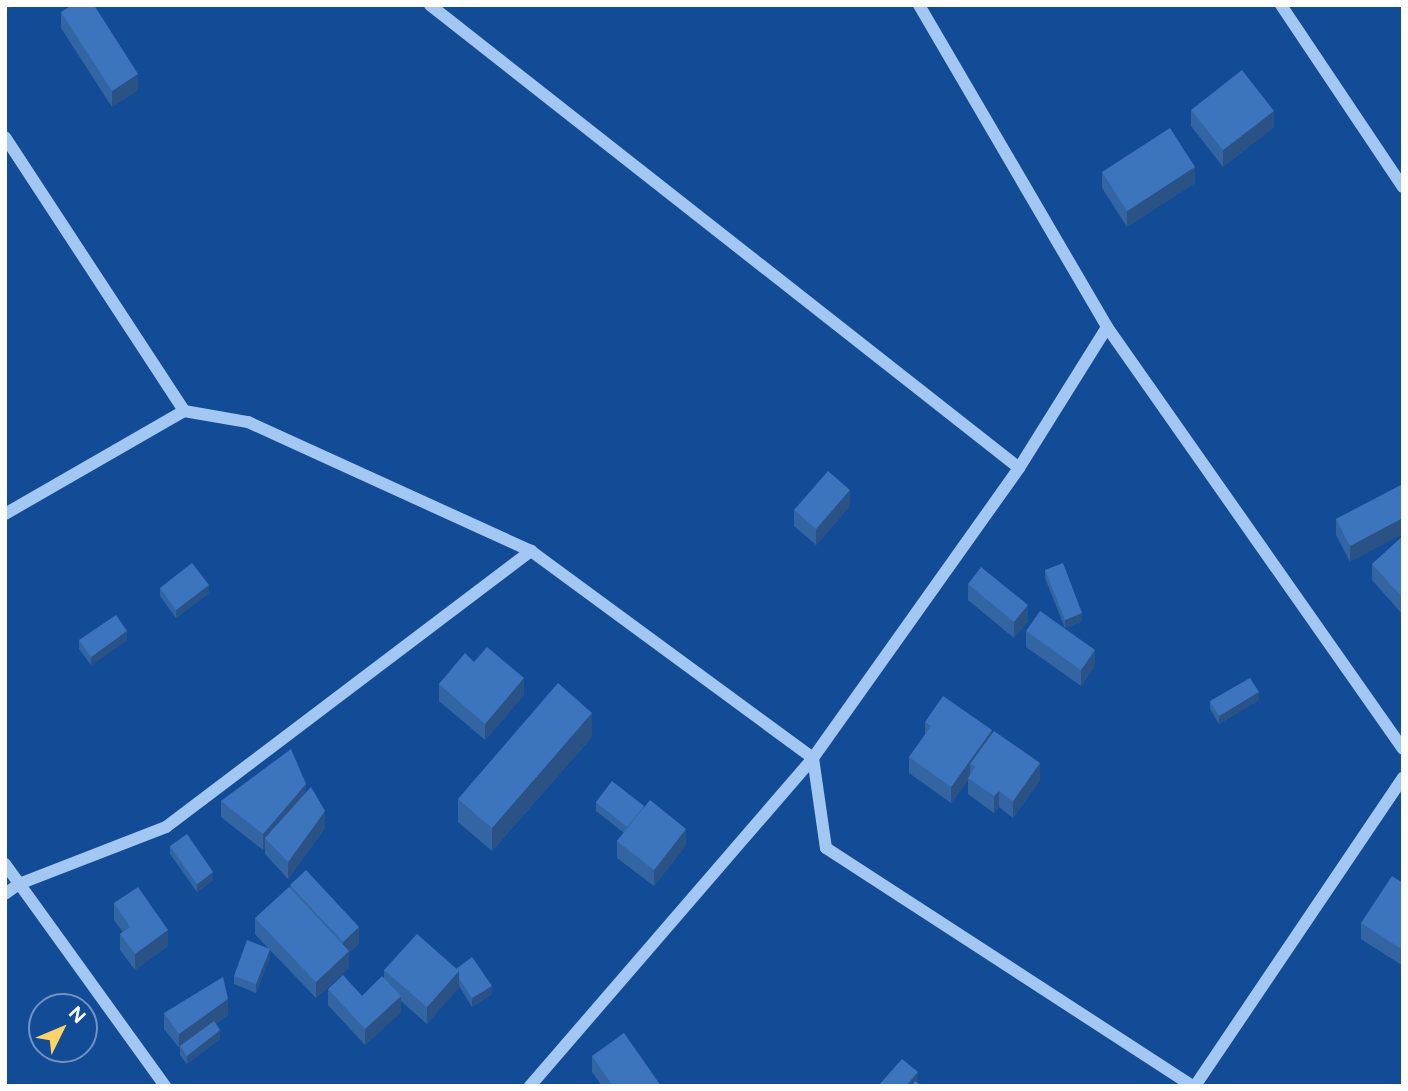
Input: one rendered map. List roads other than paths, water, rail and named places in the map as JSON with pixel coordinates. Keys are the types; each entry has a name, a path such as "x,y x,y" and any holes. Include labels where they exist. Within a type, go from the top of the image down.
{"street":[{"path":"430,5 1019,468"},
{"path":"919,5 1107,327 1403,749"},
{"path":"1281,5 1403,187"},
{"path":"5,136 184,411"},
{"path":"530,1086 813,758 1019,468 1107,327"},
{"path":"5,514 184,411 248,422 531,551 813,758 826,848 1194,1086 1403,778"},
{"path":"5,894 19,884 166,827 531,551"},
{"path":"5,864 165,1086"}]}
